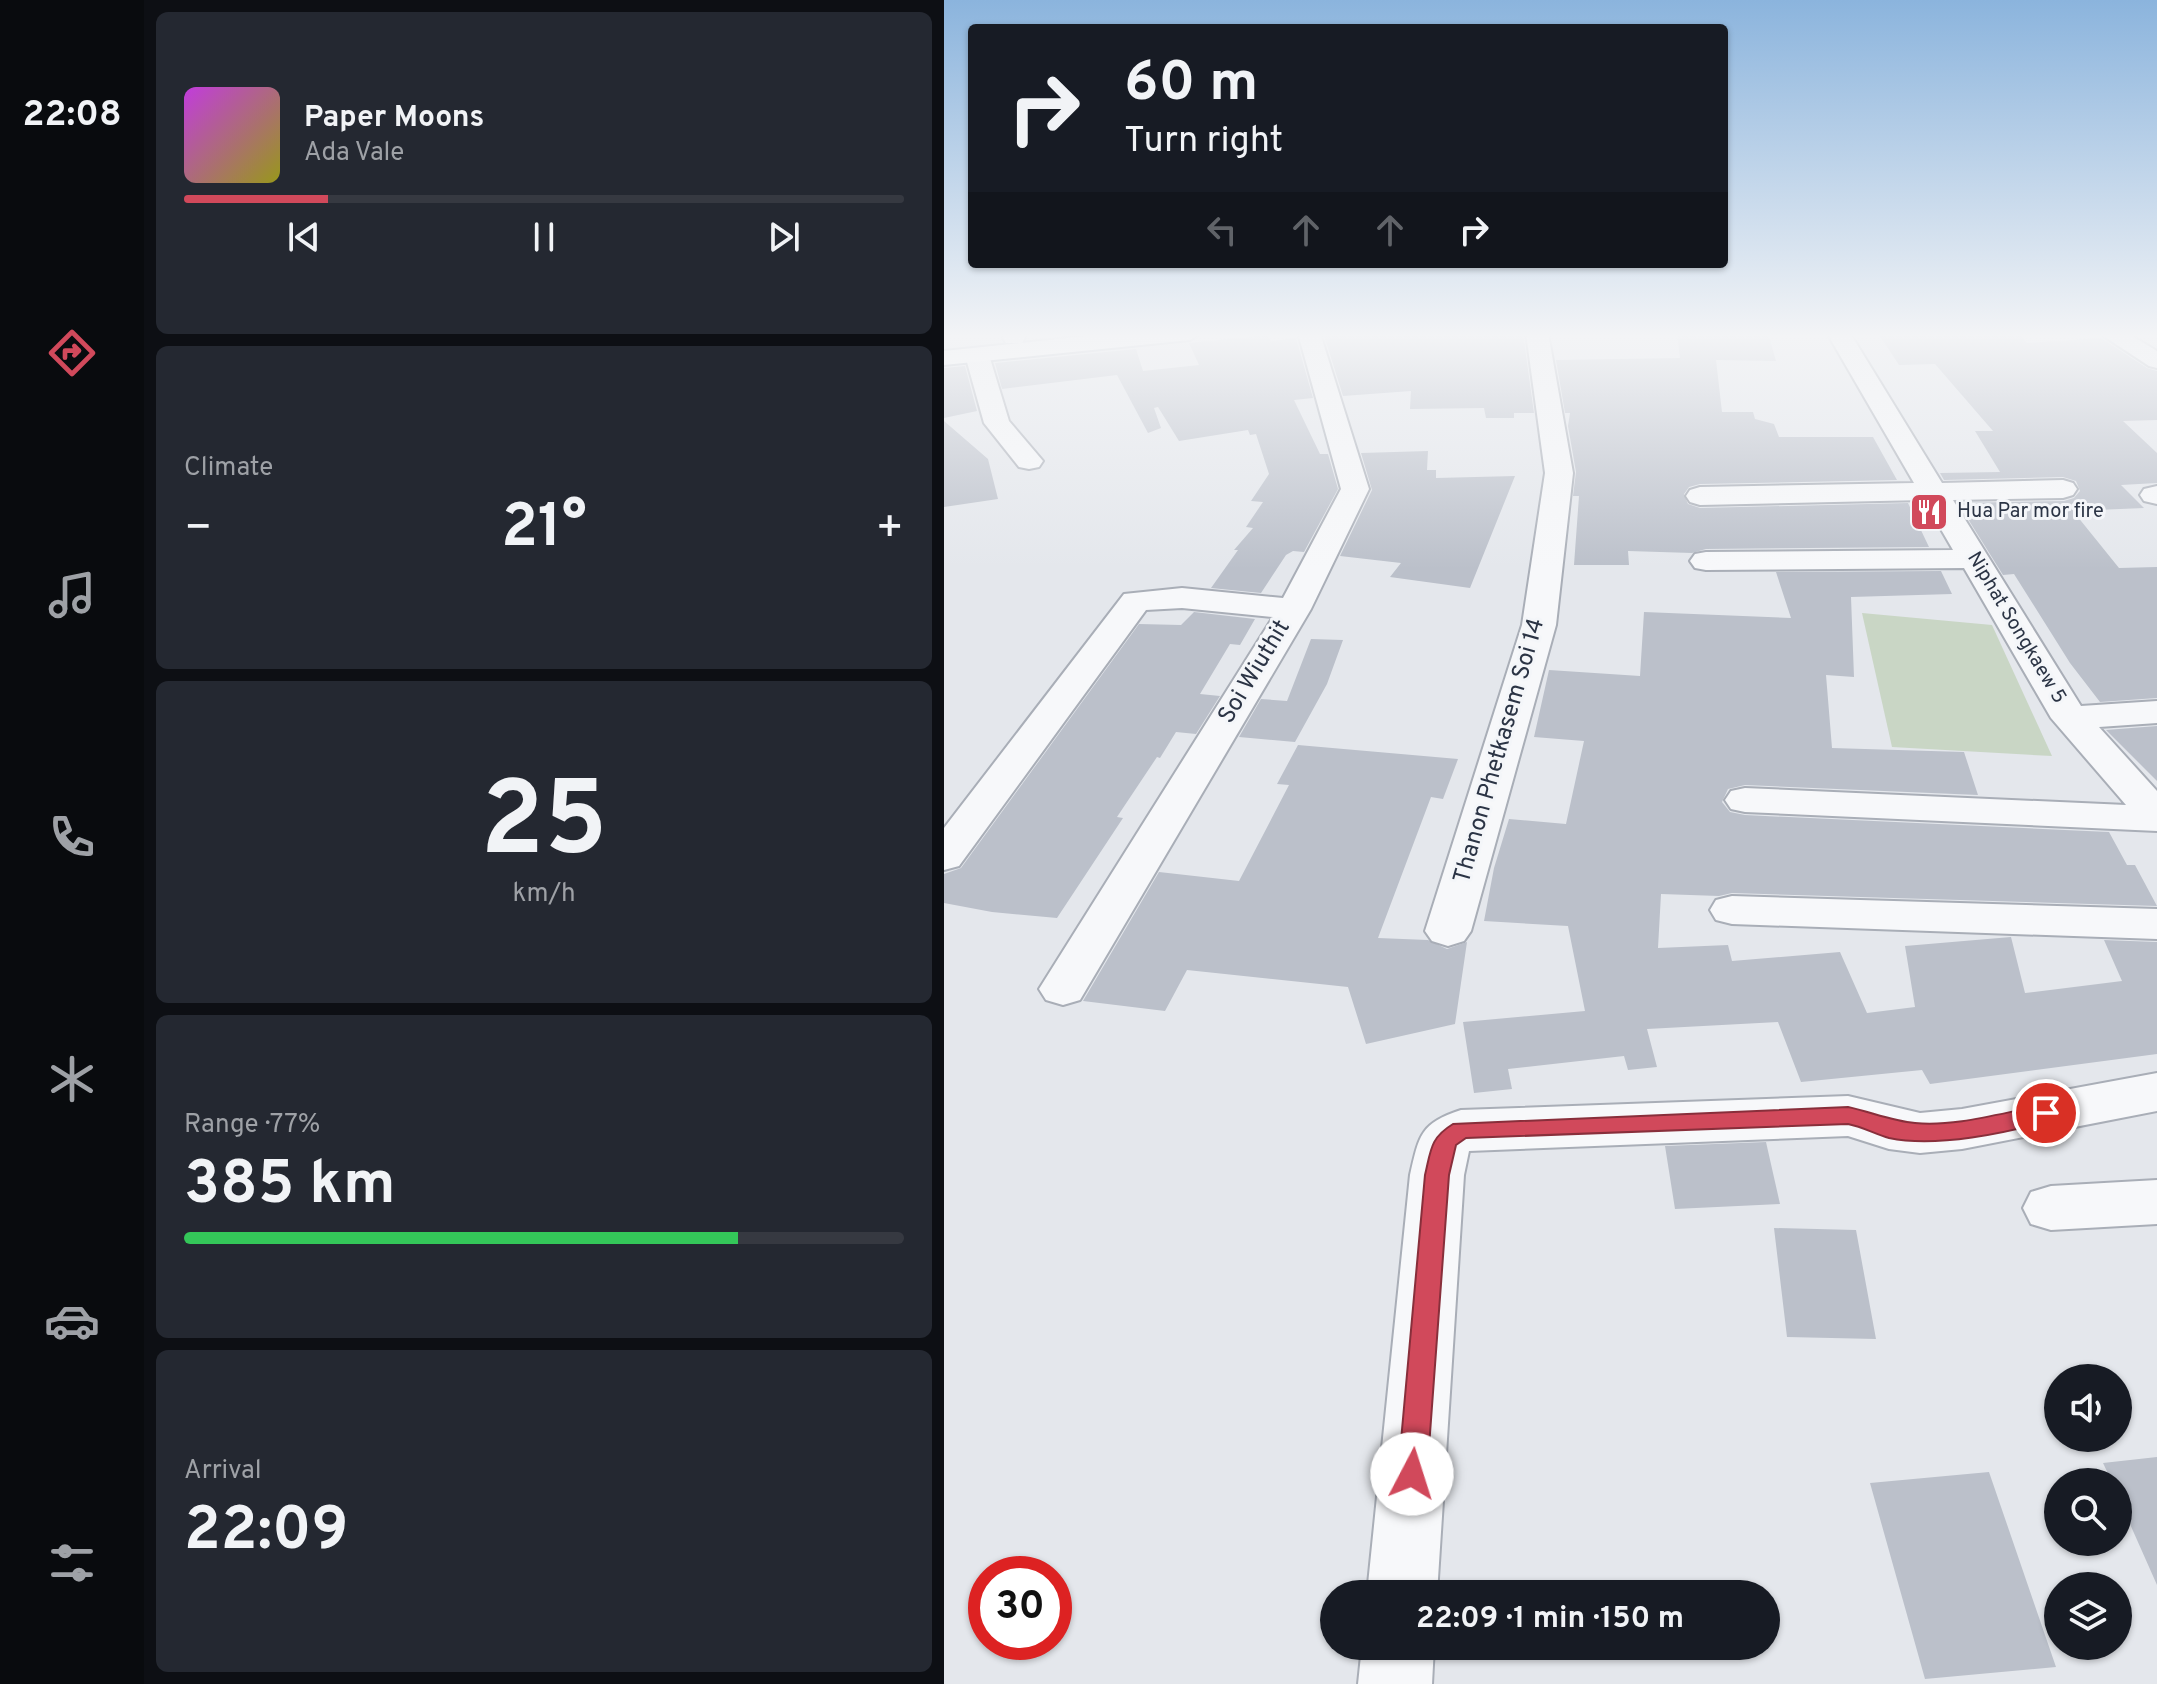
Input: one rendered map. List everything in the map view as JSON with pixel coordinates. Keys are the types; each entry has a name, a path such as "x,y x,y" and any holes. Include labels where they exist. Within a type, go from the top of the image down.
{"street":[{"path":"994,412 997,423 1029,461"},
{"name":"Soi Wiuthit","path":"1063,989 1294,609 1355,489 1332,412"},
{"name":"Thanon Phetkasem Soi 14","path":"1448,931 1539,625 1559,473 1549,412"},
{"name":"Niphat Songkaew 5","path":"1886,412 2070,718 2157,817"},
{"path":"1700,496 2063,489"},
{"path":"1706,561 1975,559"},
{"path":"944,857 1136,601 1182,598 1294,609"},
{"path":"2070,718 2157,712"},
{"path":"1745,800 2157,817"},
{"path":"1732,910 2157,924"},
{"path":"1403,1580 1437,1175 1445,1140 1461,1130 1848,1116 1869,1120 1889,1129 1920,1133 1962,1129 2157,1092"},
{"path":"2051,1208 2157,1202"},
{"path":"1395,1684 1397,1660"}],"green space":[{"path":"1862,613 1992,625 2052,756 1892,747"}],"building":[{"path":"944,412 974,412 944,418"},
{"path":"1137,412 1155,412 1161,428 1148,433"},
{"path":"1161,412 1300,412 1320,454 1328,454 1338,489 1304,552 1293,551 1286,555 1261,593 1211,588 1238,550 1234,550 1253,528 1246,527 1263,502 1251,501 1269,474 1256,434 1250,435 1248,430 1179,441"},
{"path":"1485,412 1534,413 1514,413 1514,418 1486,418"},
{"path":"1753,412 1755,419 1774,424 1779,437 1873,437 1897,480 1700,484 1689,487 1684,494 1688,504 1700,508 1908,503 1929,547 1706,549 1692,553 1628,551 1629,565 1574,565 1579,496 1573,496 1576,472 1568,426 1570,413 1565,413"},
{"path":"1976,412 2157,412 2157,420 2123,421 2157,453 2157,483 2121,485 2144,508 2073,511 2119,568 2157,567 2157,698 2100,702 2070,663 2014,574 2003,575 1958,503 2064,501 2074,498 2080,491 2076,481 2063,477 1944,480 1940,473 2000,472 1975,431 1993,431"},
{"path":"944,421 988,459 998,499 944,507"},
{"path":"1428,451 1427,470 1436,470 1436,478 1515,476 1470,588 1390,577 1401,563 1340,556 1372,490 1361,453"},
{"path":"1941,571 1952,594 1851,597 1854,677 1826,675 1832,748 1964,752 1978,795 1745,785 1728,789 1722,802 1730,812 1745,815 2109,832 2127,865 2135,865 2157,906 1732,893 1719,896 1661,894 1658,948 1728,945 1732,961 1840,952 1867,1013 1915,1007 1905,946 2011,937 2025,993 2122,981 2104,940 2157,942 2157,1054 1930,1084 1922,1070 1801,1082 1778,1022 1647,1029 1657,1067 1628,1070 1624,1056 1508,1069 1512,1089 1474,1093 1463,1022 1585,1011 1568,926 1484,921 1494,868 1509,819 1566,824 1584,741 1534,737 1549,670 1640,676 1644,612 1791,618 1776,572"},
{"path":"1194,612 1255,619 1240,645 1230,644 1200,694 1220,696 1196,734 1176,732 1160,758 1157,757 1117,817 1123,818 1057,918 992,912 944,903 944,874 961,868 1139,624 1181,625"},
{"path":"1311,639 1343,640 1327,684 1295,742 1239,737 1261,699 1287,701"},
{"path":"2157,726 2157,781 2106,730"},
{"path":"1298,745 1458,759 1443,799 1431,797 1378,938 1428,940 1447,949 1467,942 1455,1024 1366,1044 1348,987 1187,970 1165,1011 1083,1001 1159,872 1239,881 1289,785 1277,784"},
{"path":"1766,1142 1780,1204 1675,1209 1665,1146"},
{"path":"1774,1228 1856,1230 1876,1339 1787,1337"},
{"path":"2157,1457 2157,1585 2132,1529 2132,1468 2105,1468 2103,1463"},
{"path":"1989,1472 2044,1632 2044,1660 2054,1660 2056,1667 1925,1679 1870,1483"}],"place":[{"name":"Hua Par mor fire","path":"1929,512"}],"route":[{"path":"1412,1474 1437,1175 1445,1140 1461,1130 1848,1116 1869,1120 1889,1129 1920,1133 1962,1129 2046,1113"}]}
